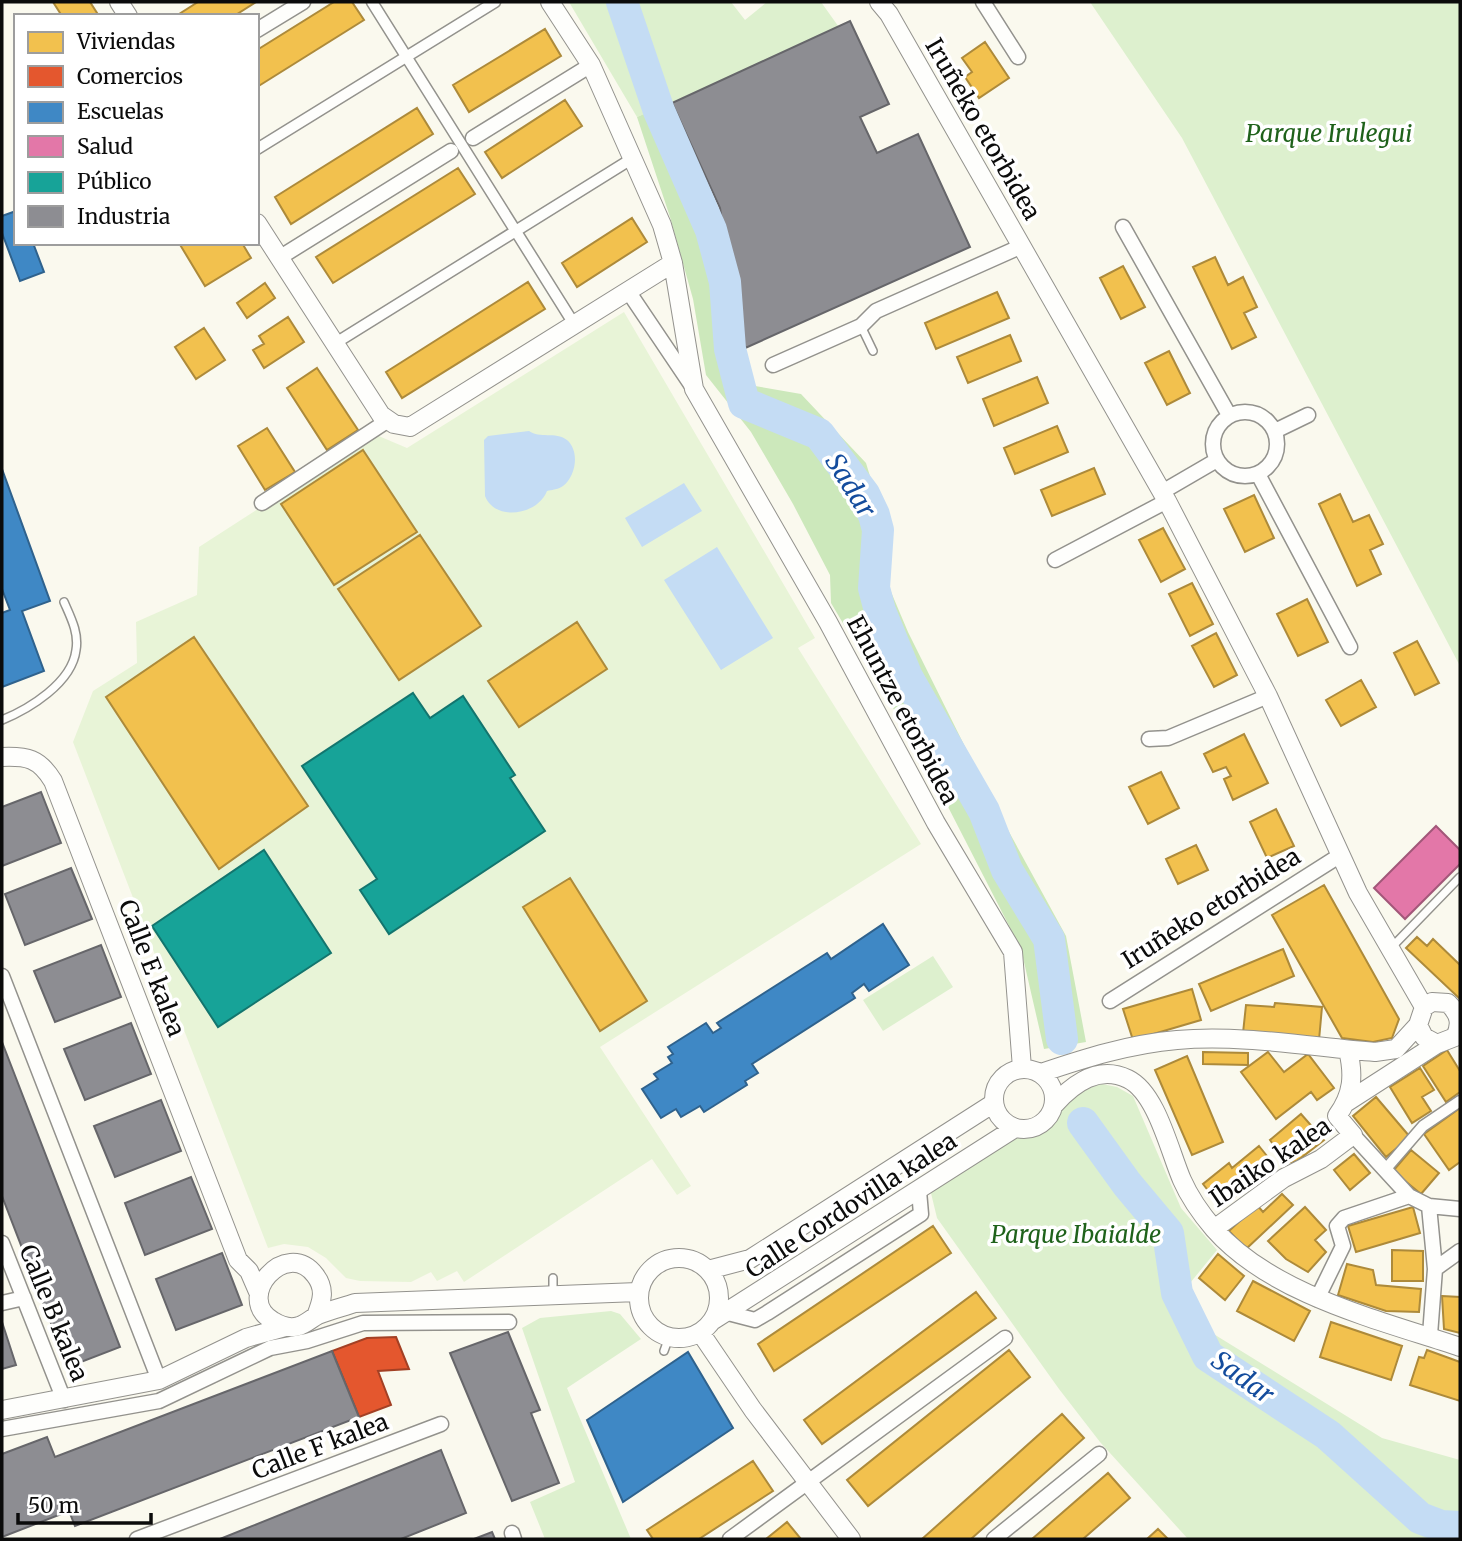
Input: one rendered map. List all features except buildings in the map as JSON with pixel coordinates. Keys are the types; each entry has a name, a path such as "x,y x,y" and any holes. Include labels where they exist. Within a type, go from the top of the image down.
{"street":[{"path":"259,29 303,2"},
{"path":"372,2 574,324"},
{"path":"259,148 495,2"},
{"name":"Ehuntze etorbidea","path":"550,2 591,65 662,226 673,263 694,389"},
{"name":"Iruñeko etorbidea","path":"878,2 889,13 1165,496 1268,696 1339,856 1424,1007"},
{"path":"983,2 1018,57"},
{"path":"279,258 591,65"},
{"path":"334,344 634,158"},
{"path":"259,226 334,344 390,423"},
{"path":"1123,227 1229,415"},
{"name":"Iruñeko etorbidea","path":"773,365 861,326 876,311 1022,246"},
{"path":"262,503 390,423 410,427 673,263"},
{"name":"Ehuntze etorbidea","path":"628,291 694,389 828,622 936,823 1013,952 1022,1068"},
{"path":"1245,412 1257,414 1268,421 1275,431 1276,453 1268,467 1258,474 1241,476 1227,471 1217,460 1212,444 1215,431 1229,415 1245,412"},
{"path":"1275,431 1308,415"},
{"path":"1055,560 1165,496 1217,460"},
{"path":"1258,474 1350,647"},
{"path":"1149,739 1168,738 1268,696"},
{"name":"Calle E kalea","path":"2,757 28,756 44,765 54,781 239,1260 249,1271 260,1301"},
{"name":"Iruñeko etorbidea","path":"1110,1001 1339,856"},
{"path":"2,976 159,1380"},
{"path":"1460,1209 1429,1206 1409,1196 1337,1116 1347,1102 1437,1044 1457,1041 1459,1013 1448,1003 1432,1002 1424,1007 1418,1025 1396,1049 1348,1050 1211,1039 1176,1040 1100,1053 1041,1073 1022,1068 1009,1072 995,1089 994,1103 1001,1119 1015,1128 1032,1129 1045,1122 1068,1089 1086,1077 1109,1074 1130,1080 1150,1101 1184,1184 1214,1229 1245,1257 1317,1299 1460,1346"},
{"path":"1418,1025 1424,1037 1437,1044"},
{"path":"1347,1102 1354,1073 1348,1050"},
{"path":"1041,1073 1052,1086 1055,1104"},
{"path":"1384,1171 1423,1126 1460,1101"},
{"name":"Calle Cordovilla kalea","path":"708,1270 750,1259 994,1103"},
{"name":"Calle Cordovilla kalea","path":"713,1322 1015,1128"},
{"name":"Ibaiko kalea","path":"1214,1229 1283,1178 1321,1159 1353,1135"},
{"path":"1317,1299 1343,1246 1337,1226 1343,1217 1409,1196"},
{"path":"1429,1206 1435,1269 1430,1335"},
{"name":"Calle E kalea","path":"228,1231 246,1256 275,1268"},
{"name":"Calle B kalea","path":"2,1242 64,1400"},
{"path":"1435,1269 1460,1251"},
{"path":"672,1259 693,1261 708,1270 718,1290 718,1307 713,1322 666,1344 646,1321 638,1292 652,1268 672,1259"},
{"path":"246,1338 260,1301 265,1277 275,1268 288,1263 301,1265 312,1271 321,1287 323,1299 316,1316"},
{"path":"321,1287 355,1303"},
{"path":"2,1410 159,1380 246,1338 285,1327 300,1326 316,1316 355,1303 638,1292"},
{"path":"2,1303 24,1298"},
{"path":"260,1301 270,1320 285,1327"},
{"path":"2,1429 159,1401 270,1348 307,1341 346,1326 363,1323 509,1322"},
{"path":"713,1322 807,1483 851,1539"},
{"path":"730,1539 1005,1338"},
{"name":"Calle F kalea","path":"137,1539 441,1424"},
{"path":"994,1539 1098,1454"}],"lane":[{"path":"861,326 873,351"},
{"path":"2,720 27,709 64,676 76,652 75,626 64,603"},
{"path":"1390,949 1460,877"},
{"path":"553,1278 553,1297"}],"green space":[{"path":"569,2 731,2 745,20 767,2 821,2 841,30 637,117"},
{"name":"Parque Irulegui","path":"1090,2 1460,2 1460,666 1182,138"},
{"path":"667,104 710,209 728,281 737,348 749,385 801,394 866,463 885,526 880,566 908,632 991,799 1066,936 1086,1042 1044,1049 1021,949 925,762 831,603 830,575 793,504 751,432 706,375 693,299 670,217 637,117"},
{"path":"624,312 815,638 798,648 921,844 600,1047 691,1186 677,1195 652,1159 464,1282 457,1271 437,1281 431,1272 411,1282 360,1281 346,1278 326,1258 308,1247 284,1244 268,1248 73,742 93,691 137,663 136,622 197,595 199,547 374,434 407,448"},
{"path":"933,956 953,987 883,1031 863,1000"},
{"name":"Parque Ibaialde","path":"1102,1084 1117,1087 1133,1096 1181,1208 1217,1250 1186,1288 1192,1314 1212,1333 1382,1438 1460,1460 1460,1539 1188,1539 1100,1442 937,1218 930,1189 1015,1137 1048,1130 1070,1101 1083,1091"},
{"path":"611,1311 620,1314 641,1339 567,1388 631,1539 545,1539 530,1502 575,1482 522,1328 540,1318"}],"water":[{"path":"529,431 567,440 575,457 571,476 563,486 547,491 535,506 516,512 498,510 485,496 484,440 488,436"},
{"path":"684,483 702,511 642,547 625,518"},
{"path":"717,547 773,638 721,670 664,580"}],"waterway":[{"name":"Sadar","path":"622,2 659,111 711,230 725,282 730,349 744,403 819,434 864,494 878,530 874,588 880,611 907,677 984,811 1007,870 1049,939 1062,1039"},
{"name":"Sadar","path":"1083,1123 1127,1184 1168,1233 1177,1293 1208,1356 1328,1435 1420,1518 1441,1526 1460,1527"}]}
